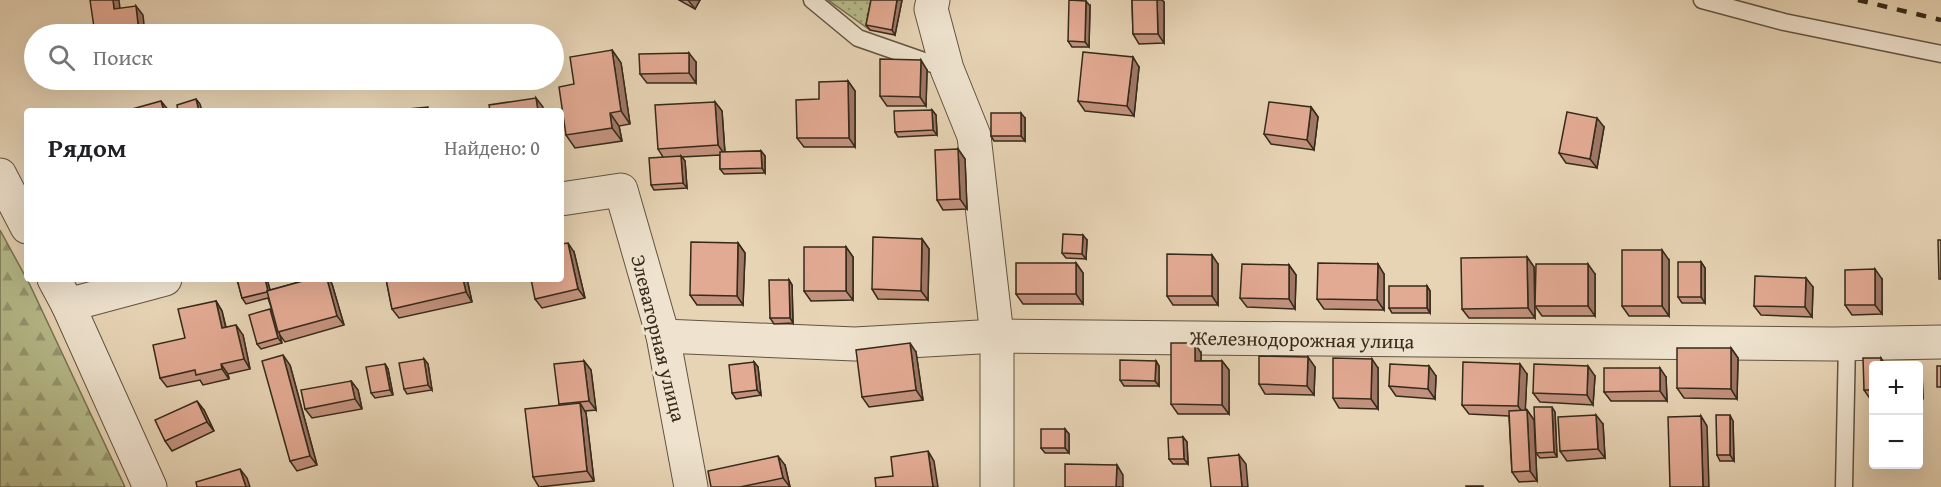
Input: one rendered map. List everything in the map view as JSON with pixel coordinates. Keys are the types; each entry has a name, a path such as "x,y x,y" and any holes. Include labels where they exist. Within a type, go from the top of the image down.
{"street":[{"path":"933,0 931,9 947,69 974,136 997,336 998,487"},
{"path":"0,174 24,220"},
{"name":"Элеваторная улица","path":"564,199 621,190 663,336 691,487"},
{"path":"141,282 61,292 150,487"},
{"name":"Железнодорожная улица","path":"663,336 855,344 997,336 1941,342"}],"lane":[{"path":"812,0 858,38 947,69"},
{"path":"1702,0 1784,22 1941,54"},
{"path":"1844,487 1847,343"}],"green space":[{"path":"828,0 875,0 870,30"},
{"path":"0,230 24,274 24,282 28,282 30,285 125,487 0,487"}],"building":[{"path":"90,0 113,0 114,9 136,6 138,24 94,24"},
{"path":"871,0 897,0 892,30 866,25"},
{"path":"1069,0 1086,1 1085,42 1068,41"},
{"path":"1132,0 1157,0 1158,34 1133,34"},
{"path":"612,50 621,111 610,113 612,128 566,135 564,108 562,108 559,90 564,90 564,86 574,84 570,57"},
{"path":"1083,52 1133,57 1127,106 1078,101"},
{"path":"689,53 689,73 640,74 639,54"},
{"path":"880,59 921,60 920,97 880,96"},
{"path":"848,81 849,138 797,138 796,100 819,99 819,82"},
{"path":"536,98 538,108 490,108 489,105"},
{"path":"196,99 198,108 178,108 177,105"},
{"path":"161,101 163,108 136,108"},
{"path":"715,102 718,145 658,149 655,105"},
{"path":"1269,102 1311,107 1307,140 1264,134"},
{"path":"932,110 933,130 895,132 894,111"},
{"path":"1567,112 1597,118 1590,159 1559,153"},
{"path":"991,113 1021,113 1021,136 991,136"},
{"path":"958,149 960,199 937,200 935,150"},
{"path":"761,151 762,168 720,169 720,152"},
{"path":"681,156 683,183 651,185 649,158"},
{"path":"1063,234 1083,235 1082,254 1062,253"},
{"path":"873,237 922,239 921,291 872,289"},
{"path":"1938,240 1941,240 1941,279 1939,279"},
{"path":"691,242 738,243 737,296 690,295"},
{"path":"568,243 578,289 535,299 532,282 564,282 564,244"},
{"path":"804,247 846,247 846,291 804,291"},
{"path":"1622,250 1662,250 1662,306 1622,306"},
{"path":"1167,254 1212,255 1212,296 1167,296"},
{"path":"1527,257 1528,308 1462,309 1461,258"},
{"path":"1678,262 1701,262 1701,297 1678,297"},
{"path":"1016,263 1076,263 1076,294 1016,294"},
{"path":"1318,263 1378,264 1377,300 1317,299"},
{"path":"1242,264 1289,265 1289,299 1240,298"},
{"path":"1536,264 1588,264 1588,306 1535,306"},
{"path":"1875,269 1875,305 1845,305 1845,270"},
{"path":"1755,276 1806,278 1805,307 1754,306"},
{"path":"769,280 789,280 790,318 770,318"},
{"path":"238,282 266,282 267,292 242,298"},
{"path":"299,282 328,282 337,316 278,332 267,291"},
{"path":"387,282 464,282 466,292 392,309"},
{"path":"1389,286 1427,286 1427,308 1389,308"},
{"path":"216,301 222,328 236,325 244,359 221,364 222,369 196,375 195,370 160,378 153,345 185,338 178,309"},
{"path":"270,309 278,338 257,344 249,315"},
{"path":"910,343 916,390 862,397 856,350"},
{"path":"1171,343 1195,343 1195,361 1222,361 1222,405 1171,404"},
{"path":"1677,348 1731,348 1731,389 1677,388"},
{"path":"283,355 310,456 290,461 262,361"},
{"path":"1259,356 1308,357 1307,386 1259,384"},
{"path":"1333,358 1372,359 1371,399 1333,398"},
{"path":"1863,358 1881,358 1881,361 1869,361 1869,390 1864,390"},
{"path":"424,359 428,385 404,389 399,363"},
{"path":"1120,360 1156,361 1155,381 1120,380"},
{"path":"584,361 589,401 559,404 554,364"},
{"path":"754,362 757,390 732,393 729,365"},
{"path":"1463,362 1520,364 1518,406 1462,405"},
{"path":"385,364 390,390 371,393 366,367"},
{"path":"1390,364 1429,366 1428,389 1389,386"},
{"path":"1534,364 1588,366 1587,395 1533,393"},
{"path":"1937,366 1941,366 1941,387 1937,387"},
{"path":"1604,368 1660,368 1660,391 1604,392"},
{"path":"351,381 355,399 305,409 301,390"},
{"path":"197,401 207,422 165,441 155,420"},
{"path":"580,403 587,471 533,477 525,409"},
{"path":"1534,407 1552,407 1554,452 1536,453"},
{"path":"1527,410 1530,471 1512,472 1509,411"},
{"path":"1596,415 1598,449 1560,451 1558,417"},
{"path":"1716,415 1730,415 1730,455 1717,455"},
{"path":"1701,416 1703,487 1670,487 1668,417"},
{"path":"1041,429 1065,429 1065,448 1041,448"},
{"path":"1183,437 1184,459 1169,459 1168,438"},
{"path":"928,451 933,487 876,487 875,478 893,476 891,457"},
{"path":"1239,455 1242,487 1211,487 1208,458"},
{"path":"778,456 783,478 740,487 711,487 708,471"},
{"path":"1065,464 1117,465 1116,487 1065,487"},
{"path":"240,469 246,487 197,487 196,482"}],"railway":[{"path":"1858,0 1941,20"}]}
